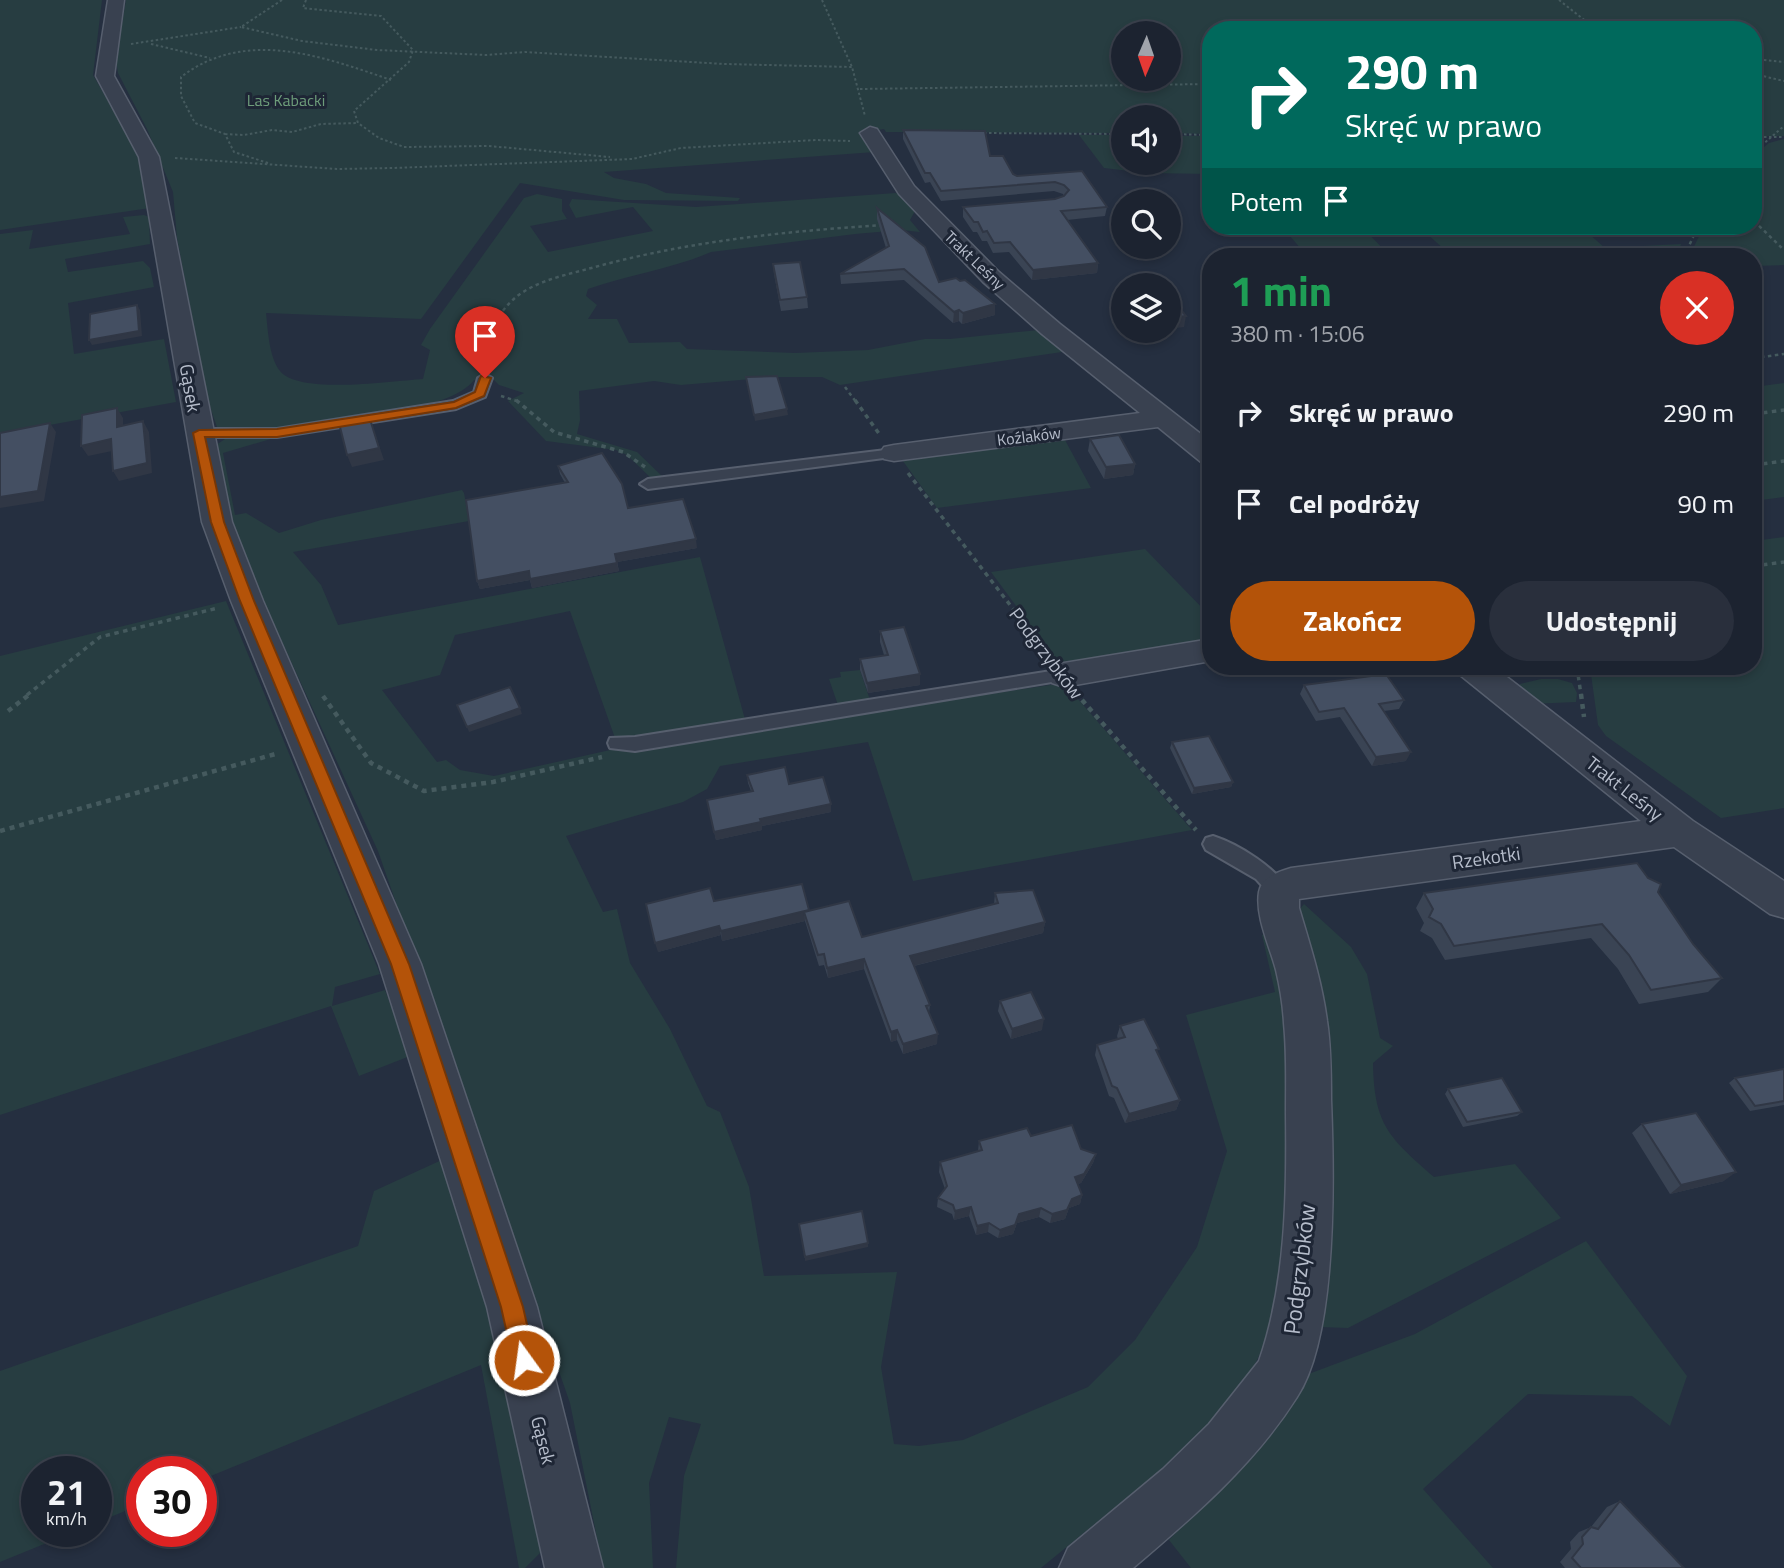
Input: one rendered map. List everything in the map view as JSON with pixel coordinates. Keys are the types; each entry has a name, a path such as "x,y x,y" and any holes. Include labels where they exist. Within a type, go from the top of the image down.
{"street":[{"name":"Gąsek","path":"116,0 107,46 105,76 149,157 217,522 247,601 283,681 400,964 512,1307 575,1568"},
{"name":"Trakt Leśny","path":"870,133 902,185 936,213 991,277 1051,329 1202,449"},
{"name":"Koźlaków","path":"894,453 1165,418"},
{"path":"1064,675 1202,652"},
{"name":"Trakt Leśny","path":"1482,675 1680,831 1784,902"},
{"name":"Rzekotki","path":"1285,887 1680,831"},
{"name":"Podgrzybków","path":"1088,1568 1183,1489 1228,1443 1280,1377 1288,1353 1298,1314 1304,1264 1310,1165 1306,1022 1298,974 1279,908 1285,887"}],"lane":[{"path":"199,433 246,435 316,428 456,405 480,394 485,378"},
{"path":"654,484 894,453"},
{"path":"626,743 1064,675"},
{"path":"1213,844 1285,887"}],"path":[{"path":"241,27 282,0"},
{"path":"306,0 303,8 381,16 413,50"},
{"path":"149,157 351,169 632,159 681,148 816,140 854,141 870,133 860,89 822,0"},
{"path":"1559,0 1586,21"},
{"path":"107,46 144,43 241,27 344,47 486,55 525,52 724,64 852,67"},
{"path":"144,43 211,58"},
{"path":"358,123 321,124 292,132 225,134 195,123 181,96 181,77 211,58 228,52 277,50 343,65 391,80"},
{"path":"413,50 409,62 391,80 363,100 354,111 358,123 379,138 404,147 489,146 632,159"},
{"path":"1762,60 1784,62"},
{"path":"1762,76 1784,81"},
{"path":"860,89 1202,84"},
{"path":"1762,145 1784,126"},
{"path":"975,133 1111,134"},
{"path":"225,134 234,152 275,165"},
{"path":"1181,134 1202,135"},
{"path":"1762,137 1784,137"},
{"path":"485,378 485,349 503,312 512,300 553,279 624,259 729,240 936,213"},
{"path":"1762,229 1784,250"},
{"path":"1762,357 1784,354"},
{"name":"Podgrzybków","path":"845,387 932,508 945,519 1064,675 1194,829 1213,844"},
{"path":"480,394 511,397 522,401 551,430 568,438 632,453 654,484"},
{"path":"1762,413 1784,411"},
{"path":"1762,465 1784,461"},
{"path":"1762,565 1784,562"},
{"path":"8,711 100,637 247,601"},
{"path":"1562,738 1578,730 1585,715 1578,675"},
{"path":"283,681 314,684 371,763 424,791 505,779 619,753 626,743"},
{"path":"0,831 308,743"}],"green space":[{"path":"0,0 102,0 93,75 143,168 150,208 0,230"},
{"name":"Las Kabacki","path":"126,0 1784,0 1784,136 1762,136 1762,21 1202,21 1202,134 1181,133 1181,105 1111,105 1111,133 886,132 884,129 864,132 875,152 604,172 614,178 646,184 666,193 740,198 738,201 624,200 520,183 421,319 266,313 273,359 280,371 290,378 325,385 423,379 430,350 421,345 524,198 537,194 562,199 562,211 567,219 530,226 548,252 653,231 633,207 576,218 569,205 572,199 696,207 896,193 901,194 915,211 910,220 920,232 901,230 855,234 711,252 588,289 586,296 597,305 588,319 617,319 629,343 680,342 687,349 795,353 868,350 925,339 1039,330 1062,352 840,385 822,377 777,377 681,385 654,381 579,391 580,420 577,434 637,452 664,478 652,479 627,455 616,450 546,441 508,401 524,393 499,385 494,380 474,380 457,393 394,413 275,428 218,430 208,401 177,238 173,192 147,129 118,73 116,60"},
{"path":"1079,135 1111,135 1111,169 1104,168"},
{"path":"1181,136 1202,136 1202,174 1181,174"},
{"path":"1784,139 1784,265 1762,266 1762,248 1693,248 1700,235 1762,235 1762,149 1769,143"},
{"path":"123,217 149,217 150,244 65,259 68,272 143,261 150,268 154,287 68,303 74,354 164,339 176,402 0,434 0,234 33,230 29,249 130,234"},
{"path":"1289,235 1370,235 1382,248 1300,248"},
{"path":"1428,235 1590,235 1605,248 1443,248"},
{"path":"1681,244 1680,248 1605,248"},
{"path":"1784,383 1784,497 1762,500 1762,386"},
{"path":"1051,436 1065,440 1091,488 937,508 900,457"},
{"path":"274,438 223,453 235,515 246,513 279,533 321,520 462,490 464,493 469,521 293,552 321,585 338,625 700,557 746,723 633,740 615,738 570,611 455,635 440,675 382,690 437,762 446,760 460,770 494,776 619,748 1064,683 1192,830 913,881 868,742 720,766 707,789 683,802 566,836 603,912 617,909 630,963 670,1029 707,1106 720,1112 749,1187 764,1276 897,1272 881,1367 894,1444 919,1446 963,1440 1088,1387 1135,1340 1197,1247 1227,1151 1186,1015 1275,992 1262,935 1273,932 1289,997 1282,1276 1270,1334 1242,1390 1196,1441 1041,1568 676,1568 684,1476 701,1424 669,1417 649,1483 653,1568 603,1568 570,1403 378,851 261,596 235,533 216,445 225,439"},
{"path":"1784,537 1784,808 1721,818 1606,736 1598,725 1591,675 1762,675 1762,540"},
{"path":"1145,549 1202,608 1202,646 1063,669 991,572"},
{"path":"226,601 380,974 335,987 332,1006 385,990 410,1056 359,1076 331,1006 0,1115 0,656"},
{"path":"860,670 871,703 839,708 829,679 841,677 840,672"},
{"path":"1541,679 1558,679 1572,683 1577,693 1576,702 1530,704 1518,691 1520,684"},
{"path":"1304,904 1351,947 1367,974 1380,1038 1393,1046 1373,1063 1374,1084 1381,1116 1396,1140 1434,1177 1515,1164 1561,1218 1348,1328 1319,1327 1292,918"},
{"path":"446,1158 471,1233 542,1551 525,1568 519,1568 481,1365 217,1473 217,1456 126,1456 126,1511 112,1516 112,1456 21,1456 21,1547 37,1547 0,1562 0,1371 358,1246 374,1191"},
{"path":"1586,1241 1687,1376 1670,1426 1632,1396 1528,1394 1423,1489 1493,1568 1191,1568 1169,1540 1288,1411 1306,1375 1415,1334"}],"building":[{"path":"903,130 985,131 990,156 1003,156 1013,174 1017,176 1082,171 1107,207 1061,211 1098,263 1033,270 1010,242 994,243 987,231 983,232 978,222 974,222 963,207 1055,199 1064,196 1069,190 1064,185 1055,182 941,191 930,173 925,173"},
{"path":"877,208 925,247 939,282 956,278 965,280 995,304 963,313 959,310 954,312 904,269 840,274 889,246"},
{"path":"800,262 807,297 780,300 773,264"},
{"path":"137,305 139,331 89,340 90,314"},
{"path":"777,376 787,409 754,415 746,377"},
{"path":"117,408 117,427 143,421 147,463 113,471 111,439 81,446 82,415"},
{"path":"369,416 379,448 347,455 339,423"},
{"path":"50,423 38,491 0,497 0,433"},
{"path":"1119,435 1135,464 1106,467 1090,439"},
{"path":"602,453 622,484 628,508 683,499 696,539 615,554 617,563 530,579 529,571 477,581 466,500 568,482 558,466"},
{"path":"904,627 920,674 867,683 860,659 888,655 880,631"},
{"path":"1387,675 1404,700 1379,704 1411,752 1376,757 1344,708 1319,712 1304,685"},
{"path":"510,687 520,708 467,727 457,705"},
{"path":"1209,736 1233,782 1194,788 1172,742"},
{"path":"785,767 789,784 823,777 831,804 714,832 707,800 753,791 747,775"},
{"path":"1637,863 1648,878 1661,884 1658,892 1693,944 1722,978 1651,990 1629,955 1602,924 1454,946 1441,924 1429,917 1433,909 1424,893"},
{"path":"802,884 809,910 721,931 719,926 655,943 646,904 710,888 714,901"},
{"path":"1033,890 1045,922 910,956 930,1005 926,1006 938,1034 903,1044 897,1030 891,1032 864,959 827,968 824,954 818,955 804,912 849,901 862,937 998,903 995,893"},
{"path":"1031,992 1044,1019 1012,1029 1000,1001"},
{"path":"1144,1019 1180,1100 1129,1114 1117,1088 1112,1086 1097,1045 1125,1037 1120,1026"},
{"path":"1784,1069 1784,1101 1755,1106 1735,1078"},
{"path":"1502,1078 1522,1112 1467,1122 1448,1089"},
{"path":"1696,1113 1736,1172 1681,1185 1642,1124"},
{"path":"1072,1125 1081,1149 1096,1154 1084,1174 1075,1177 1082,1195 1072,1199 1067,1210 1052,1214 1041,1208 1019,1214 1015,1225 1000,1230 989,1223 977,1226 971,1207 955,1211 953,1205 938,1198 947,1186 940,1162 982,1150 979,1141 1027,1128 1031,1136"},
{"path":"862,1211 868,1243 805,1257 799,1224"},
{"path":"1620,1501 1684,1568 1581,1568 1572,1558 1583,1544 1582,1537 1591,1527 1598,1529"}],"route":[{"path":"485,378 480,394 456,405 277,433 199,433 217,522 247,601 283,681 400,964 512,1307 524,1360"}]}
